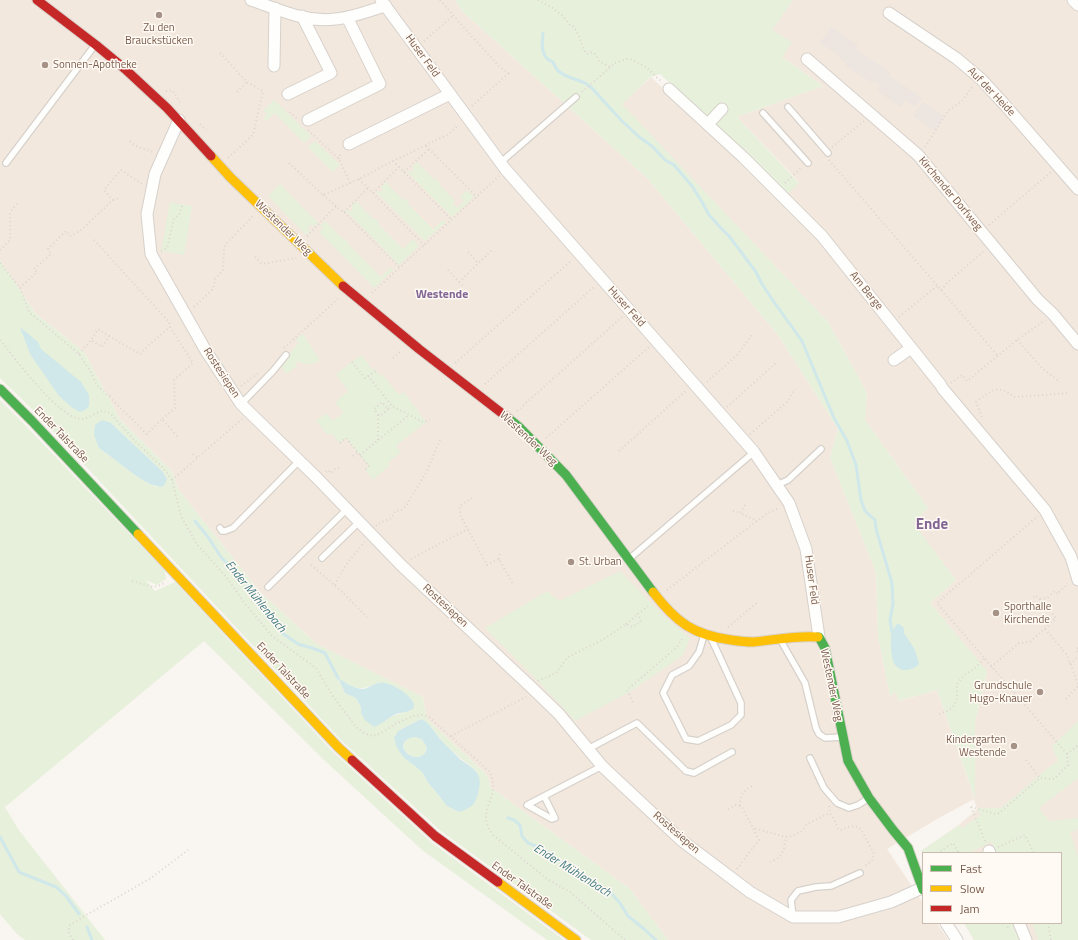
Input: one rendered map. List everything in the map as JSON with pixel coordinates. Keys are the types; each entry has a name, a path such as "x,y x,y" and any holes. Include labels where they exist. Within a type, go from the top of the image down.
{"street":[{"path":"251,0 296,16 316,20 347,17 384,3"},
{"path":"1073,0 1078,5"},
{"name":"Westender Weg","path":"45,2 125,69 179,120 221,167 361,303 519,427 566,475 671,614 689,627 707,635 725,639 751,642 804,636 819,637 825,648 848,761 869,798 908,848 922,886"},
{"name":"Huser Feld","path":"384,3 503,166 754,452 777,485 789,503 806,549 819,637"},
{"path":"274,66 275,8"},
{"name":"Auf der Heide","path":"889,13 956,58 980,78 1078,189"},
{"path":"288,94 331,73 302,16"},
{"path":"304,123 380,84 347,17"},
{"name":"Kirchender Dorfweg","path":"807,59 919,157 1038,300 1053,314 1078,344"},
{"name":"Am Berge","path":"669,89 744,157 822,236 943,389 1045,510 1071,557 1073,582"},
{"path":"349,144 450,94"},
{"path":"708,124 722,109"},
{"name":"Rostesiepen","path":"179,120 155,174 147,214 151,254 213,363 244,408 348,509 401,565 534,689 559,714 602,766 681,840 750,892 793,917"},
{"path":"894,360 911,348"},
{"name":"Ender Talstraße","path":"0,389 178,575 338,747 435,836 576,940"},
{"path":"793,917 838,917 890,902 922,889"},
{"path":"947,924 957,940"},
{"path":"1019,924 1026,940"}],"lane":[{"path":"85,53 93,43"},
{"path":"6,163 93,43"},
{"path":"503,166 576,97"},
{"path":"788,107 827,154"},
{"path":"763,113 808,163"},
{"path":"244,408 274,371 283,352"},
{"path":"777,485 788,480 821,449"},
{"path":"629,560 754,452"},
{"path":"220,528 222,531 225,531 233,528 299,461"},
{"path":"268,587 348,509"},
{"path":"322,558 359,522"},
{"path":"707,635 741,704 741,714 732,725 698,741 686,739 663,693 672,675 689,666 699,652 707,635"},
{"path":"780,639 805,683 816,728 819,734 825,738 842,737"},
{"path":"588,749 637,723 686,771 694,773 732,752"},
{"path":"810,758 824,788 837,803 848,808 858,805 869,798"},
{"path":"544,796 555,818 552,820 527,806 544,796 602,766"},
{"path":"793,917 791,900 798,891 816,887 831,886 860,873"}],"path":[{"path":"440,0 500,67 510,74 475,103"},
{"path":"538,0 553,8 563,16 570,25 574,27 587,54 592,52 599,61 610,67"},
{"path":"423,41 454,16"},
{"path":"220,53 247,82 263,92 253,134 221,167"},
{"path":"576,97 615,63 627,59 633,60 646,67 669,89"},
{"path":"919,157 948,111 962,101 980,78"},
{"path":"237,92 247,82"},
{"path":"290,112 304,123 339,159 350,183"},
{"path":"323,195 426,146 447,135 460,125"},
{"path":"130,141 137,147 164,155"},
{"path":"426,146 477,197"},
{"path":"404,172 429,149"},
{"path":"827,154 937,286 998,356"},
{"path":"393,161 452,220"},
{"path":"289,163 323,195 344,212 400,268"},
{"path":"361,303 477,197 477,195 503,166"},
{"path":"372,193 399,167"},
{"path":"995,220 1054,169"},
{"path":"113,200 104,190 120,170 142,184 153,185"},
{"path":"359,179 424,245"},
{"path":"344,212 368,188"},
{"path":"20,288 37,272 34,269 51,254 48,249 66,231 70,236 80,230 113,200 119,198"},
{"path":"0,250 10,240 10,212 17,204"},
{"path":"161,251 167,248 174,218 179,215 183,204"},
{"path":"316,227 336,206"},
{"path":"185,315 212,290 215,279 223,270 225,244 262,207"},
{"path":"0,262 20,288 29,312 79,354 92,374 96,384 110,396 147,434 175,408 174,380 193,363 170,327 169,322 94,240"},
{"path":"941,290 992,244"},
{"path":"459,282 493,249"},
{"path":"468,252 478,263"},
{"path":"447,371 579,253"},
{"path":"255,257 262,264 311,255"},
{"path":"448,270 464,287"},
{"path":"475,393 602,280"},
{"path":"892,323 937,286"},
{"path":"283,352 347,290"},
{"path":"508,418 629,311"},
{"path":"943,389 962,374 967,381 1053,314"},
{"path":"79,354 98,329 140,354 170,327"},
{"path":"619,450 696,386 738,354 752,335"},
{"path":"91,340 102,347 109,336"},
{"path":"0,340 45,394 66,413 83,419 102,411 110,413 136,442 164,469 172,480 181,516 196,543 227,578 246,606 272,636 316,668 332,695 356,727 364,733 372,736 381,733 395,724 413,716 422,715 429,717 490,772 493,780 493,789 486,810 486,818 488,828 493,835 547,879 570,892 625,940"},
{"path":"538,446 655,340"},
{"path":"1018,340 1043,368 1060,382"},
{"path":"352,362 365,378 376,371"},
{"path":"720,413 777,362"},
{"path":"233,391 264,369"},
{"path":"368,376 392,406 423,422 430,420"},
{"path":"743,440 787,402 795,389"},
{"path":"983,420 976,402 991,391 1000,389 1007,391 1014,397 1070,393"},
{"path":"378,440 378,415 374,409 382,402 388,409"},
{"path":"378,415 381,415 392,406"},
{"path":"172,480 244,417 244,408"},
{"path":"360,455 409,415"},
{"path":"162,419 178,437"},
{"path":"340,443 346,438 369,466 364,470"},
{"path":"335,585 346,565 381,522 392,518 395,511 402,510 406,506 427,471 440,440"},
{"path":"353,456 358,452"},
{"path":"193,454 198,458"},
{"path":"328,470 330,473 339,468"},
{"path":"472,498 460,506 460,515 487,565 499,559"},
{"path":"451,736 534,689 538,680 556,672 568,657 604,639 626,624 657,597 768,513 789,503"},
{"path":"740,513 745,505"},
{"path":"1034,852 1025,835 989,850 970,807 995,814 999,813 1040,778 1054,779 1068,765 1067,754 980,655 937,603 958,583 1045,510"},
{"path":"733,511 757,522"},
{"path":"401,565 468,528"},
{"path":"500,553 499,559 513,584"},
{"path":"311,565 335,585 367,617"},
{"path":"132,581 158,586 178,575"},
{"path":"1040,599 1047,598 1054,591 1057,594 1073,582"},
{"path":"992,667 1019,643 1030,642 1056,618 1036,595 1033,598"},
{"path":"727,628 758,602"},
{"path":"626,624 632,628 642,622 638,614"},
{"path":"633,702 627,690 677,647 689,627"},
{"path":"1045,628 1067,655 1078,685 1066,699"},
{"path":"1078,648 1076,650 1078,653"},
{"path":"1070,664 1078,657"},
{"path":"939,714 954,706 957,699 958,684 963,676 984,659"},
{"path":"1067,754 1078,745"},
{"path":"1026,760 1040,778"},
{"path":"740,806 741,795 752,786"},
{"path":"728,809 736,805 743,808 759,840 730,877"},
{"path":"829,806 830,814 838,829 841,830 849,826 855,826 861,829 868,841 874,854 872,861 859,869 860,873"},
{"path":"753,828 786,837 792,836 802,831 807,824 830,814"},
{"path":"770,862 780,857 786,837"},
{"path":"938,852 952,843 957,852"},
{"path":"73,940 68,931 70,925 151,878 188,850"},
{"path":"1048,924 1052,940"}],"shaded area":[{"path":"0,0 455,0 462,11 647,178 778,335 838,429 830,458 876,572 878,636 890,696 896,691 899,701 937,690 974,797 975,722 987,672 930,603 956,580 912,523 928,508 865,420 867,393 828,322 621,104 651,77 781,199 799,182 737,117 823,86 782,57 771,30 793,0 1078,0 1078,940 974,940 965,924 1062,924 1062,852 922,852 921,851 959,825 977,809 974,799 887,849 922,902 922,924 938,924 948,940 668,940 630,889 490,787 489,780 485,773 428,720 423,697 317,644 260,592 178,489 172,471 120,419 84,352 35,313 0,260"},
{"path":"831,27 858,45 856,49 890,72 888,75 922,98 915,107 905,100 901,107 877,91 881,85 874,80 872,83 845,65 846,63 840,58 840,56 820,43"},
{"path":"923,102 944,116 935,131 913,116"}],"green space":[{"path":"455,0 793,0 772,30 792,42 782,57 823,86 737,117 799,183 787,194 748,154 660,74 650,77 622,104 828,322 867,393 865,420 928,508 913,523 956,580 930,603 987,671 975,722 975,799 937,690 898,701 896,691 890,696 878,636 876,572 830,458 838,429 778,335 647,178 462,11"},
{"path":"274,100 311,136 304,143 275,113 266,121 263,118 267,114 263,111"},
{"path":"315,141 340,165 333,172 308,147"},
{"path":"417,162 434,180 435,178 440,183 439,184 455,201 453,203 457,208 464,201 460,196 467,190 474,197 452,217 407,172 408,171 411,173 414,170 412,167"},
{"path":"386,182 403,200 405,198 409,203 408,204 433,229 443,220 446,222 425,241 376,192 378,190 380,193 383,190 381,187"},
{"path":"280,184 318,223 314,227 311,224 308,228 310,231 306,235 268,196"},
{"path":"356,201 373,219 374,218 379,222 378,224 403,249 413,239 419,246 399,265 346,211 347,210 350,212 353,209 351,207"},
{"path":"170,202 192,206 184,255 161,251"},
{"path":"325,221 348,242 347,243 381,277 391,267 393,270 374,288 319,232 323,229 320,226"},
{"path":"0,260 35,313 84,352 120,419 172,471 178,489 260,592 317,644 423,697 428,720 485,773 489,780 490,787 630,889 668,940 591,940 441,831 342,741 38,415 0,378","holes":["111,423 163,472 167,479 157,487 146,482 99,448","338,679 359,688 368,687 380,682 411,711 401,713 378,725 361,713 361,707 356,698 345,693","421,719 430,726 447,746 477,771 459,812 447,806 427,781 422,772 404,758 398,731"]},
{"path":"303,334 320,360 310,364 305,364 298,361 295,364 297,366 287,374 278,363 288,355 298,343 296,339"},
{"path":"361,355 373,370 375,369 380,376 382,374 399,395 404,392 426,422 396,446 401,452 388,463 390,465 373,480 365,470 369,466 346,438 340,443 331,433 327,435 316,421 326,413 333,421 343,413 335,402 348,391 336,374"},
{"path":"0,400 165,571 166,579 157,585 146,580 155,591 175,582 332,751 431,842 564,940 547,940 422,850 323,759 204,641 5,807 18,829 105,940 25,940 17,934 0,914"},
{"path":"620,571 665,617 690,638 683,655 633,690 575,721 485,628 547,591 559,601"},
{"path":"1078,721 1078,778 1039,808 1049,821 1078,818 1078,829 1070,833 1078,856 1078,940 1038,940 1032,924 1062,924 1062,852 996,852 991,842 974,852 922,852 921,851 959,825 962,828 981,815 977,808 1001,808 1058,761 1052,746"},
{"path":"416,737 421,739 427,747 425,753 415,757 406,751 404,743 408,739"},
{"path":"965,924 1013,924 1019,940 974,940"}],"water":[{"path":"20,327 38,342 41,349 81,382 89,395 89,406 85,410 80,412 59,396 30,354"},
{"path":"102,420 111,423 163,472 167,479 162,487 151,484 140,478 99,448 94,435 95,425"},
{"path":"897,624 904,628 904,633 915,650 919,664 913,669 905,670 898,668 893,661 891,635"},
{"path":"338,678 360,689 364,689 378,683 387,684 407,695 413,702 414,708 408,712 396,714 374,727 365,720 361,713 361,707 356,698 345,693"},
{"path":"421,719 430,725 442,741 460,759 477,772 480,787 477,798 472,806 459,812 447,806 427,781 422,772 404,758 397,748 394,738 398,731","holes":["416,737 421,739 427,747 425,753 415,757 409,755 403,747 404,743 408,739"]}],"waterway":[{"path":"543,33 542,46 544,54 553,62 557,70 564,75 585,83 592,88 621,120 638,136 653,147 665,160 674,165 692,186 709,215 729,236 756,272 762,284 802,341 834,418 847,441 856,465 861,500 865,511 875,520 876,529 892,583 893,604 890,620 892,632"},
{"name":"Ender Mühlenbach","path":"195,521 221,557 247,584 271,620 282,633 298,644 325,653 338,678"},
{"name":"Ender Mühlenbach","path":"508,818 514,820 520,825 522,836 528,843 541,848 558,859 581,878 611,893 620,903 628,916 656,940"},
{"path":"0,837 19,872 56,887 66,896 79,914"},
{"path":"87,927 92,940"}],"traffic: fast":[{"path":"0,389 138,534"},
{"path":"508,418 519,427 566,475 653,592"},
{"path":"818,637 825,648 848,761 869,798 908,848 922,887"}],"traffic: slow":[{"path":"211,156 230,177 343,286"},
{"path":"138,534 338,747 352,760"},
{"path":"653,592 678,619 696,631 706,635 750,642 794,637 818,637"},
{"path":"498,882 576,940"}],"traffic: jam":[{"path":"37,0 125,69 167,108 211,156"},
{"path":"343,286 419,349 508,418"},
{"path":"352,760 435,836 498,882"}],"place":[{"name":"Zu den Brauckstücken","path":"159,15"},
{"name":"Sonnen-Apotheke","path":"45,65"},
{"name":"St. Urban","path":"571,562"},
{"name":"Sporthalle Kirchende","path":"996,613"},
{"name":"Grundschule Hugo-Knauer","path":"1040,692"},
{"name":"Kindergarten Westende","path":"1014,746"}],"district":[{"name":"Westende","path":"442,295"},
{"name":"Ende","path":"932,525"}]}
